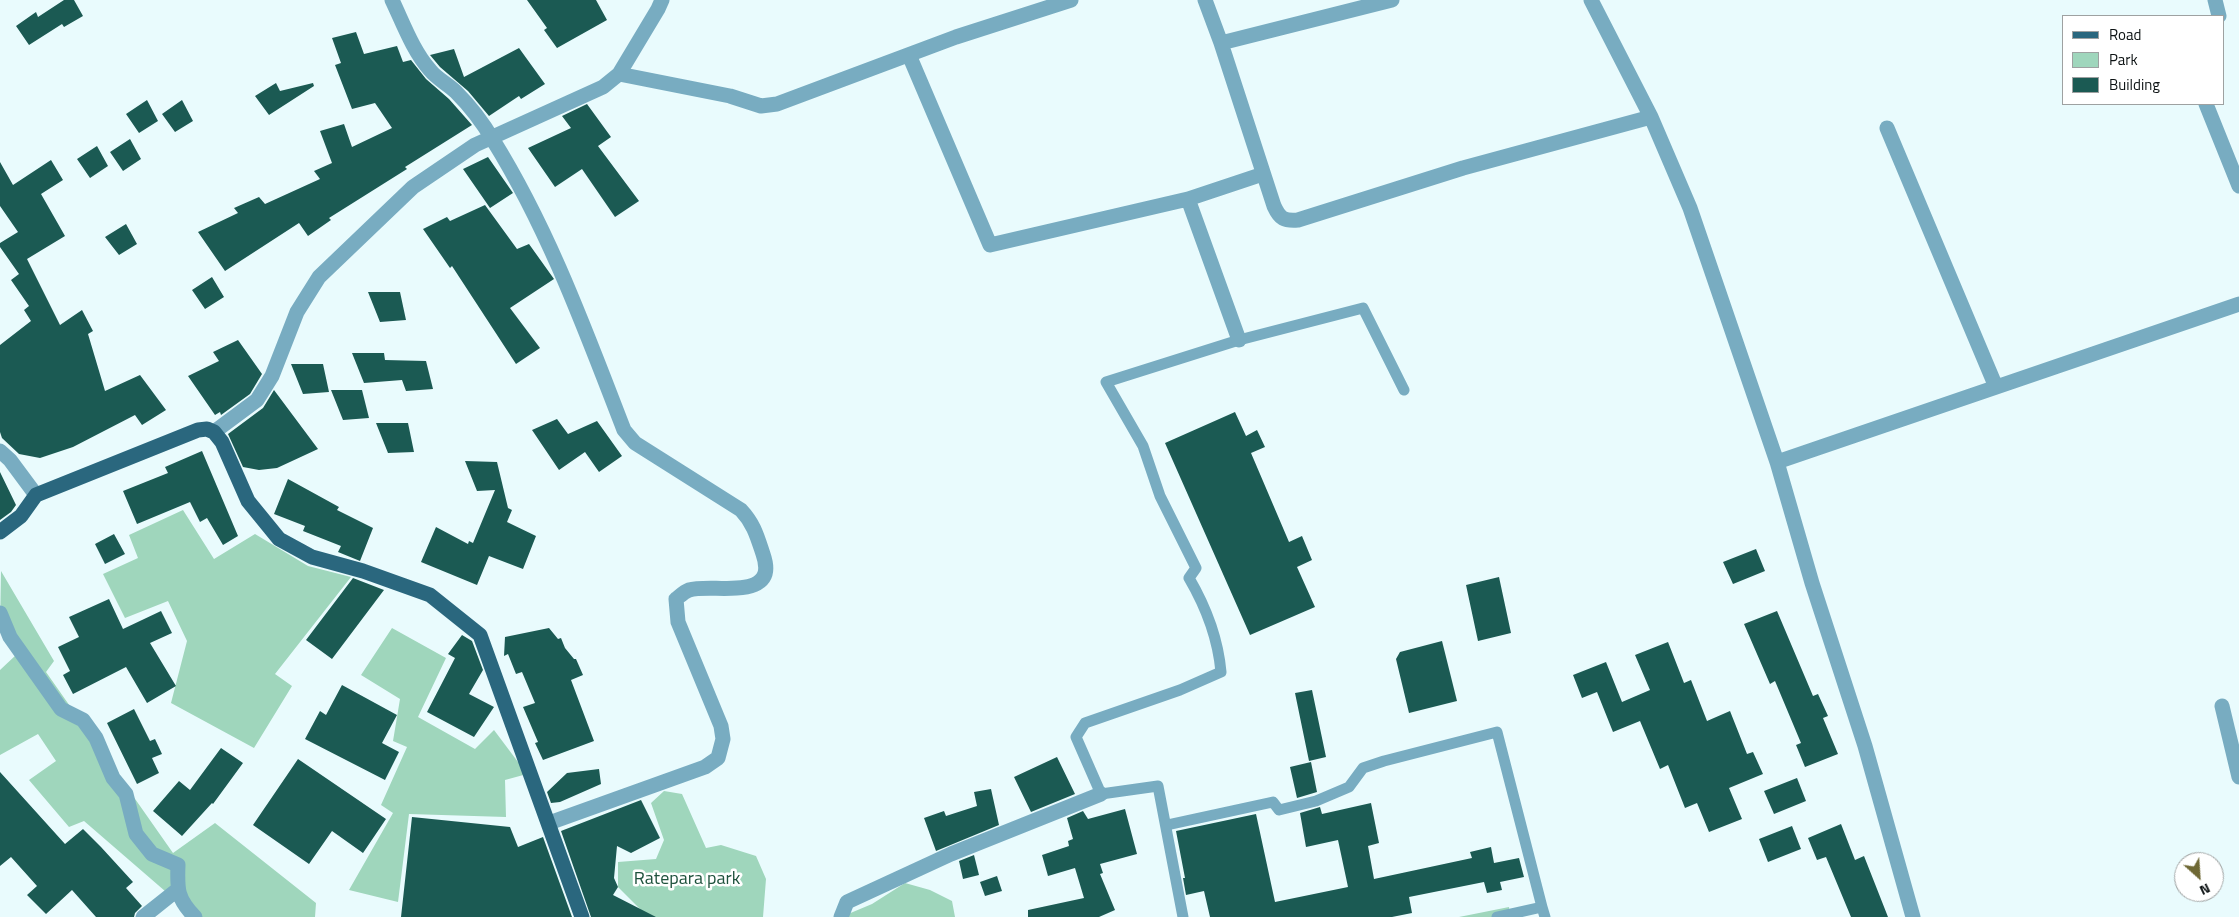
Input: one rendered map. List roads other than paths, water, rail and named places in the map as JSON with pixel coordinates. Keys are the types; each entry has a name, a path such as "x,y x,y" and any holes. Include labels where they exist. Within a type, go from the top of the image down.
{"main road":[{"path":"0,532 21,516 36,495 198,430 214,432 222,442 248,501 279,539 312,557 363,570 430,595 480,636 582,917"}],"street":[{"path":"392,0 423,62 431,72 455,92 492,137 536,216 581,319 624,430 634,443 741,510 752,522 765,559 766,571 762,579 752,587 690,590 676,599 678,622 720,726 723,739 718,758 705,767 549,823"},
{"path":"214,432 257,400 272,376 297,312 319,277 413,187 475,145 603,87 619,74 650,25 662,0"},
{"path":"619,74 730,96 761,106 777,104 956,37 1071,0"},
{"path":"1204,0 1221,43 1278,215 1285,221 1298,220 1463,168 1651,117"},
{"path":"1221,43 1392,0"},
{"path":"1591,0 1651,117 1690,208 1777,462 1812,584 1865,746 1912,917"},
{"path":"2215,0 2219,15"},
{"path":"909,54 990,245 1188,199 1263,174"},
{"path":"2206,105 2239,186"},
{"path":"1887,128 1996,386"},
{"path":"1188,199 1239,340"},
{"path":"1777,462 2239,304"},
{"path":"0,451 10,460 36,495"},
{"path":"0,613 10,637 61,709 83,720 96,738 113,778 126,794 136,834 152,854 178,865 177,890 187,909 195,917"},
{"path":"2222,706 2239,777"},
{"path":"841,917 847,902 951,854 1101,794"},
{"path":"143,917 177,890"}],"lane":[{"path":"1183,917 1167,825 1158,786 1101,794 1076,737 1085,723 1180,690 1221,672 1220,653 1203,601 1189,578 1196,568 1160,496 1142,446 1106,382 1239,340 1363,308 1404,390"},
{"path":"1167,825 1273,802 1278,810 1316,801 1349,787 1363,768 1384,760 1497,732 1543,912 1497,917"}],"park label":[{"name":"Ratepara park","path":"687,880"}]}
